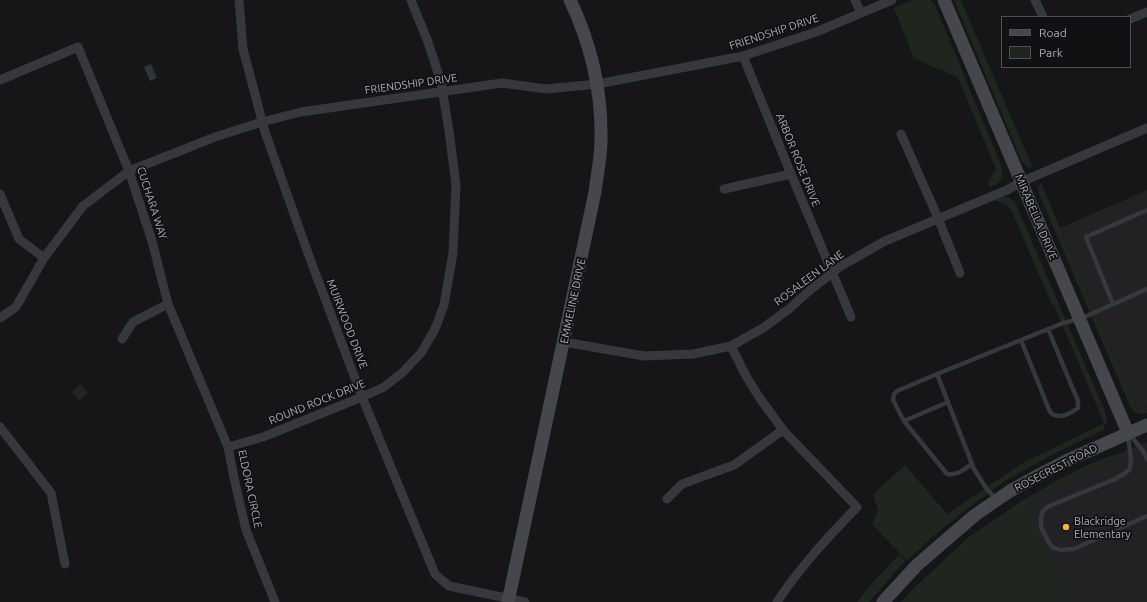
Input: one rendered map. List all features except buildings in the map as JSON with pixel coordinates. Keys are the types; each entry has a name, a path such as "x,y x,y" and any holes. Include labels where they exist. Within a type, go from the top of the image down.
{"street":[{"name":"MUIRWOOD DRIVE","path":"240,0 243,49 262,122 309,256 362,397 435,574 449,586 508,600 525,602"},
{"name":"ROUND ROCK DRIVE","path":"228,447 263,437 384,387 403,372 421,353 435,330 444,305 453,254 456,185 441,82 412,0"},
{"name":"EMMELINE DRIVE","path":"508,600 595,192 602,141 598,84 587,42 570,0"},
{"path":"855,0 861,13"},
{"name":"FRIENDSHIP DRIVE","path":"0,318 16,308 44,258 83,206 129,171 215,137 262,122 301,112 502,83 546,89 598,84 743,56 816,32 892,0"},
{"name":"MIRABELLA DRIVE","path":"944,0 1128,433"},
{"path":"1035,0 1043,16"},
{"path":"1131,19 1147,12"},
{"name":"CUCHARA WAY","path":"0,80 78,46 129,171 152,241 168,304 228,447"},
{"name":"ARBOR ROSE DRIVE","path":"743,56 790,174 851,317"},
{"name":"ROSALEEN LANE","path":"564,342 644,356 693,354 732,346 763,328 789,309 841,266 885,241 1007,190 1021,182 1147,128"},
{"path":"901,134 938,218 960,273"},
{"path":"724,190 790,174"},
{"path":"0,194 19,239 44,258"},
{"path":"122,339 133,322 168,304"},
{"path":"732,346 746,376 783,430 857,507 789,583 777,602"},
{"name":"ROSECREST ROAD","path":"883,602 917,565 976,515 1010,491 1039,475 1147,425"},
{"path":"0,427 51,493 65,564"},
{"path":"667,499 682,484 734,465 783,430"},
{"name":"ELDORA CIRCLE","path":"228,447 246,530 275,602"}],"lane":[{"path":"1113,304 1086,237 1147,210"},
{"path":"972,464 956,474 947,474 904,421 893,400 894,394 897,391 937,374 1048,329 1063,323 1080,319 1147,289"},
{"path":"1021,340 1050,412 1054,416 1059,417 1074,411 1078,408 1078,401 1048,329"},
{"path":"937,374 972,464 986,488 997,500"},
{"path":"904,421 948,402"},
{"path":"1128,433 1143,451 1147,460"},
{"path":"1128,433 1132,459 1130,469 1113,480 1049,506 1043,511 1041,517 1041,527 1052,547 1060,550 1074,549 1147,516"}],"shaded area":[{"path":"151,64 157,78 150,81 144,67"},
{"path":"1147,190 1147,406 1134,411 1088,294 1060,228"},
{"name":"Blackridge Elementary","path":"1147,442 1147,602 902,602 1009,510 1055,481"}],"green space":[{"path":"913,0 930,0 935,5 1001,165 1001,180 989,188 988,182 996,169 958,78 914,58 894,8"},
{"path":"954,0 961,0 1033,168 1028,167 1022,162"},
{"path":"1041,183 1137,409 1133,410 1130,406 1039,194 1038,187"},
{"path":"1008,197 1015,202 1104,409 1107,423 1105,424 1104,430 1057,452 1003,482 931,538 907,561 872,524 878,510 873,494 905,465 947,514 1021,464 1104,423 1054,305 1052,305 1012,212 1006,205 993,200"},
{"path":"81,384 88,393 79,401 72,392"},
{"path":"1147,406 1147,413 1136,413 1134,411"},
{"path":"1113,455 1114,460 1026,506 1068,602 901,602 969,537 1023,500 1085,466"},
{"path":"899,555 905,561 869,602 857,602 872,583"}],"place":[{"name":"Blackridge Elementary","path":"1066,527"}]}
